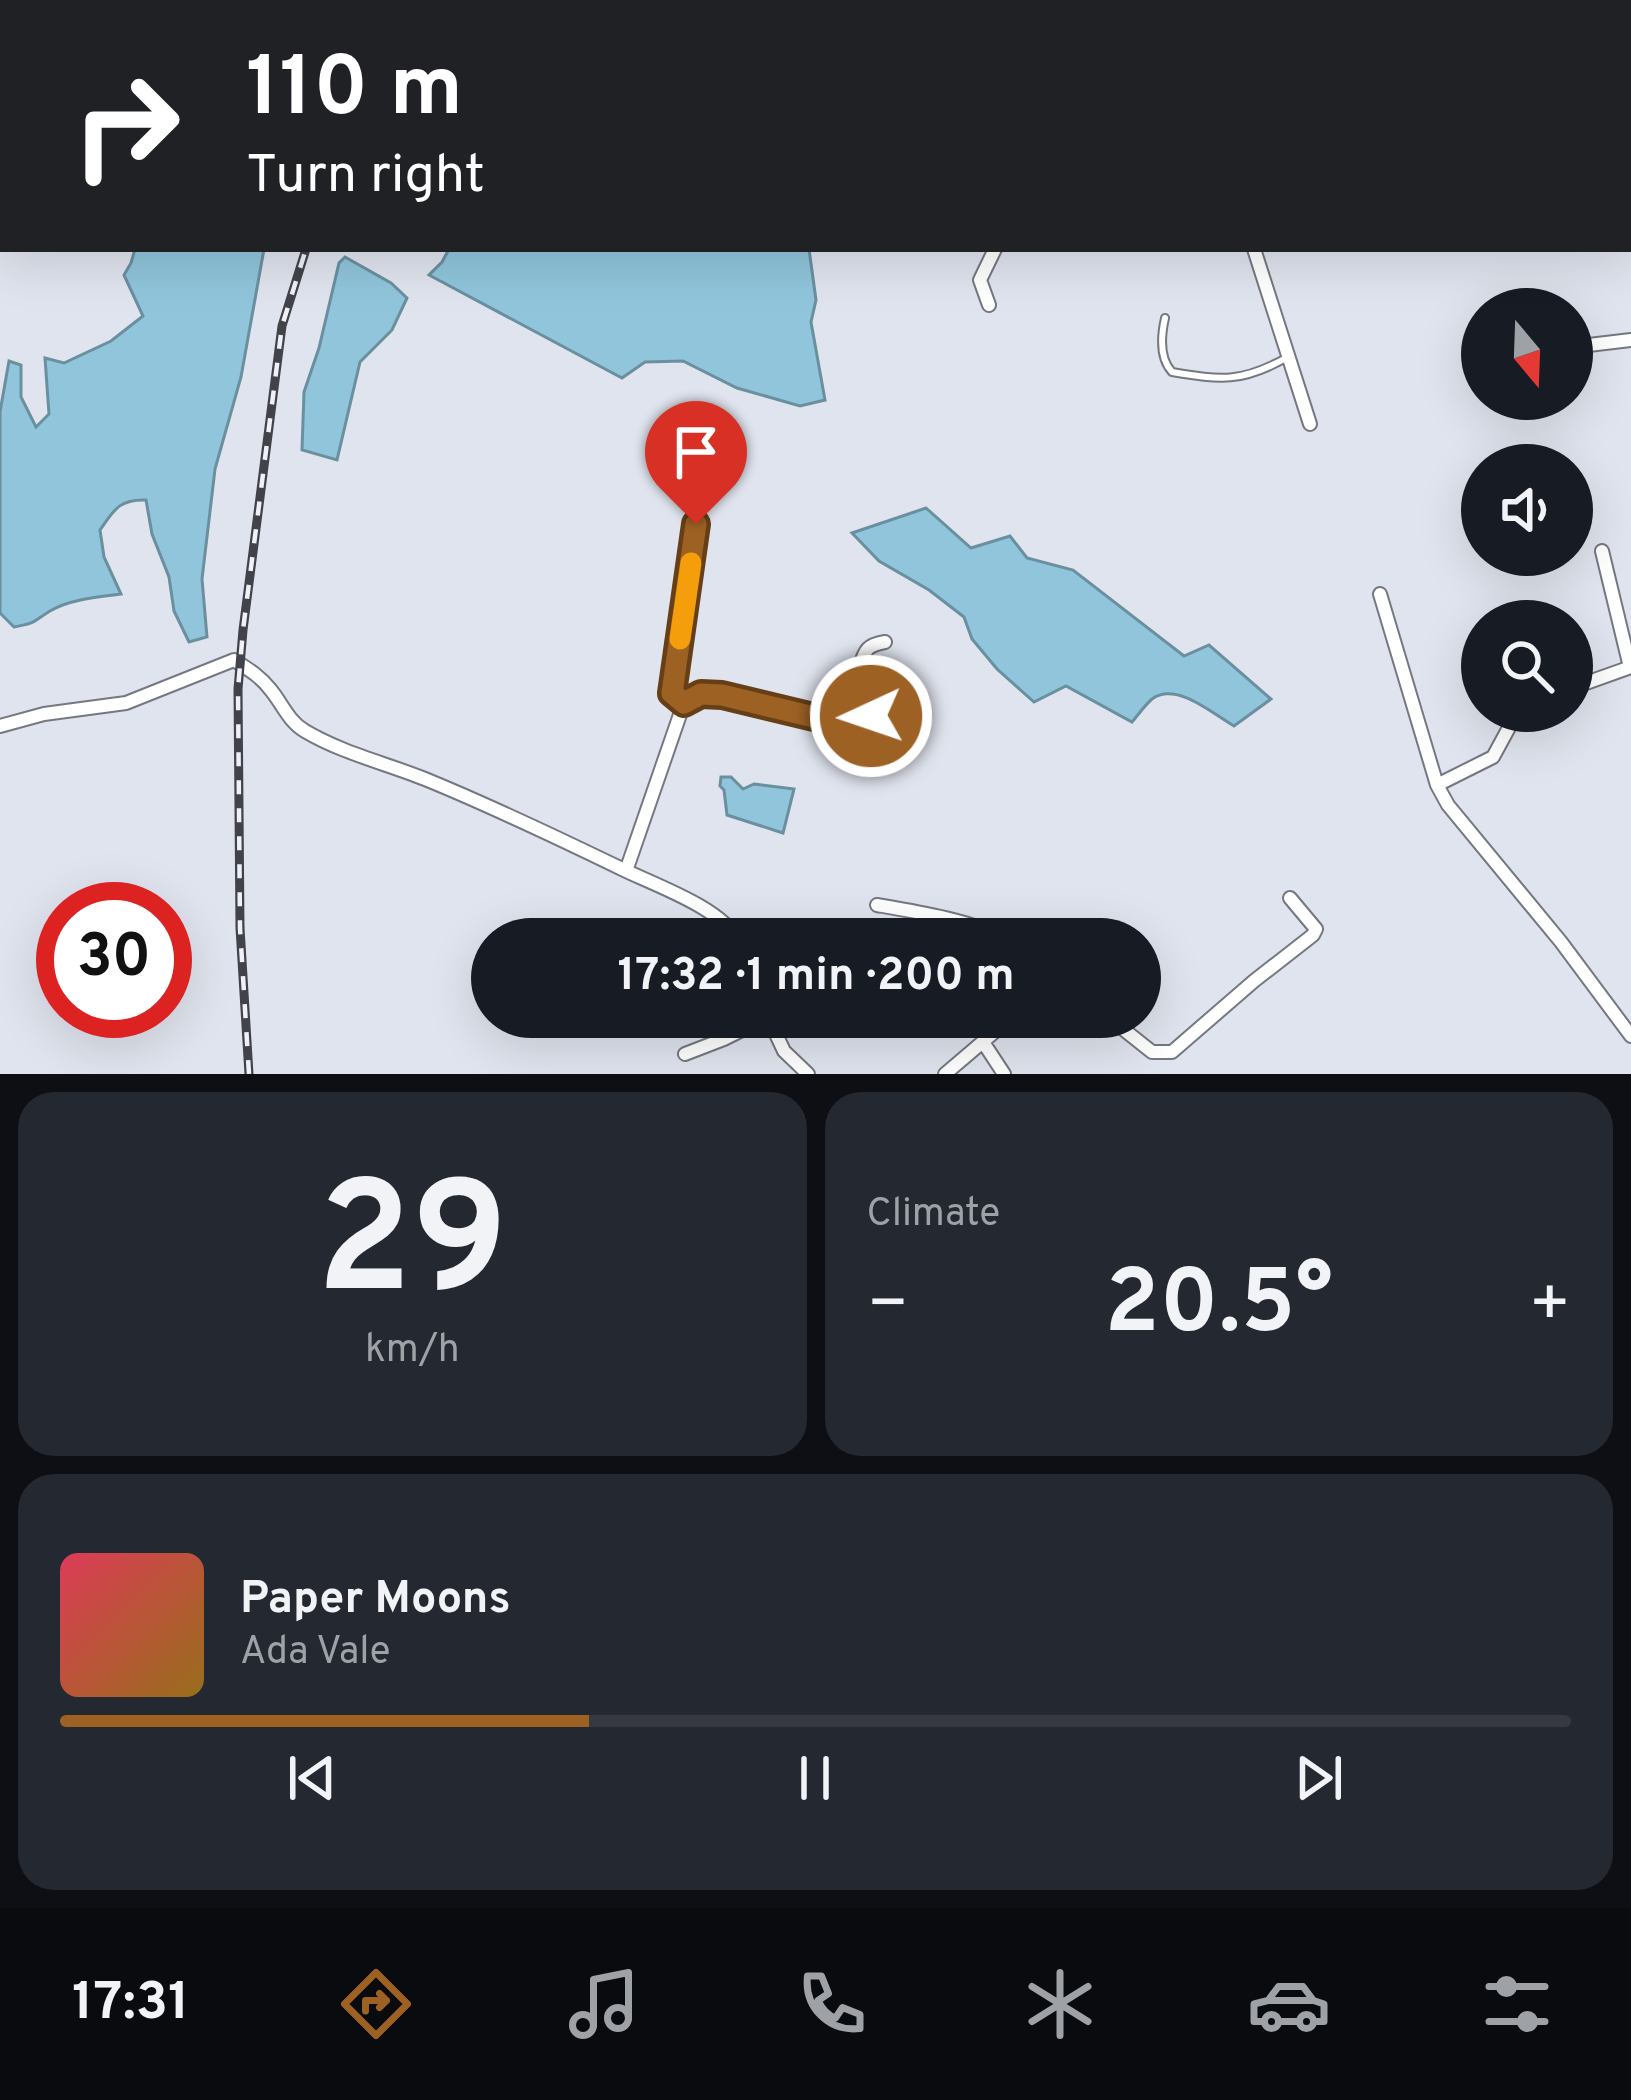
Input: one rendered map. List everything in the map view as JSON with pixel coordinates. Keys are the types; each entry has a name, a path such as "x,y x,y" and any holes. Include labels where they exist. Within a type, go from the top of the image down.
{"street":[{"path":"988,305 980,280 994,252"},
{"path":"1255,252 1310,424"},
{"path":"1593,345 1631,340"},
{"path":"684,703 672,693 696,524"},
{"path":"1593,681 1631,667 1602,551"},
{"path":"1380,594 1437,785 1448,805 1631,1036"},
{"path":"626,871 684,703 701,694 722,695 851,726 871,716 870,685 860,666 865,650 885,642"},
{"path":"0,726 44,714 126,703 234,660 256,674 299,728 626,871 716,918"},
{"path":"1437,785 1493,757 1507,732"},
{"path":"1134,1038 1152,1052 1172,1052 1312,935 1316,928 1290,898"},
{"path":"878,905 935,918"},
{"path":"685,1054 726,1038"},
{"path":"778,1038 784,1051 808,1074"},
{"path":"944,1074 988,1038"},
{"path":"983,1042 1004,1074"}],"lane":[{"path":"1165,318 1163,356 1172,372 1243,378 1289,356"}],"water":[{"path":"134,252 263,252 241,377 215,469 202,579 207,637 189,642 174,611 146,500 118,507 100,530 104,557 121,594 66,604 14,627 0,613 0,412 9,361 21,365 21,397 36,427 49,414 45,358 64,363 111,341 143,316 124,275"},
{"path":"447,252 809,252 816,300 811,322 825,400 800,406 737,388 683,361 645,362 622,378 429,275"},
{"path":"345,257 391,283 407,298 392,330 360,362 337,460 302,450 304,392 339,263"},
{"path":"926,508 971,548 1010,536 1027,558 1073,570 1184,656 1209,645 1271,699 1234,726 1194,701 1172,694 1152,699 1132,722 1066,686 1034,702 972,639 964,617 879,561 852,533"},
{"path":"721,777 731,777 743,789 754,784 794,789 783,833 727,815"}],"railway":[{"path":"249,1074 240,928 238,689 282,326 305,252"}],"slow traffic":[{"path":"680,639 691,563"}],"route":[{"path":"696,524 672,693 684,703 701,694 722,695 851,726 871,716"}]}
